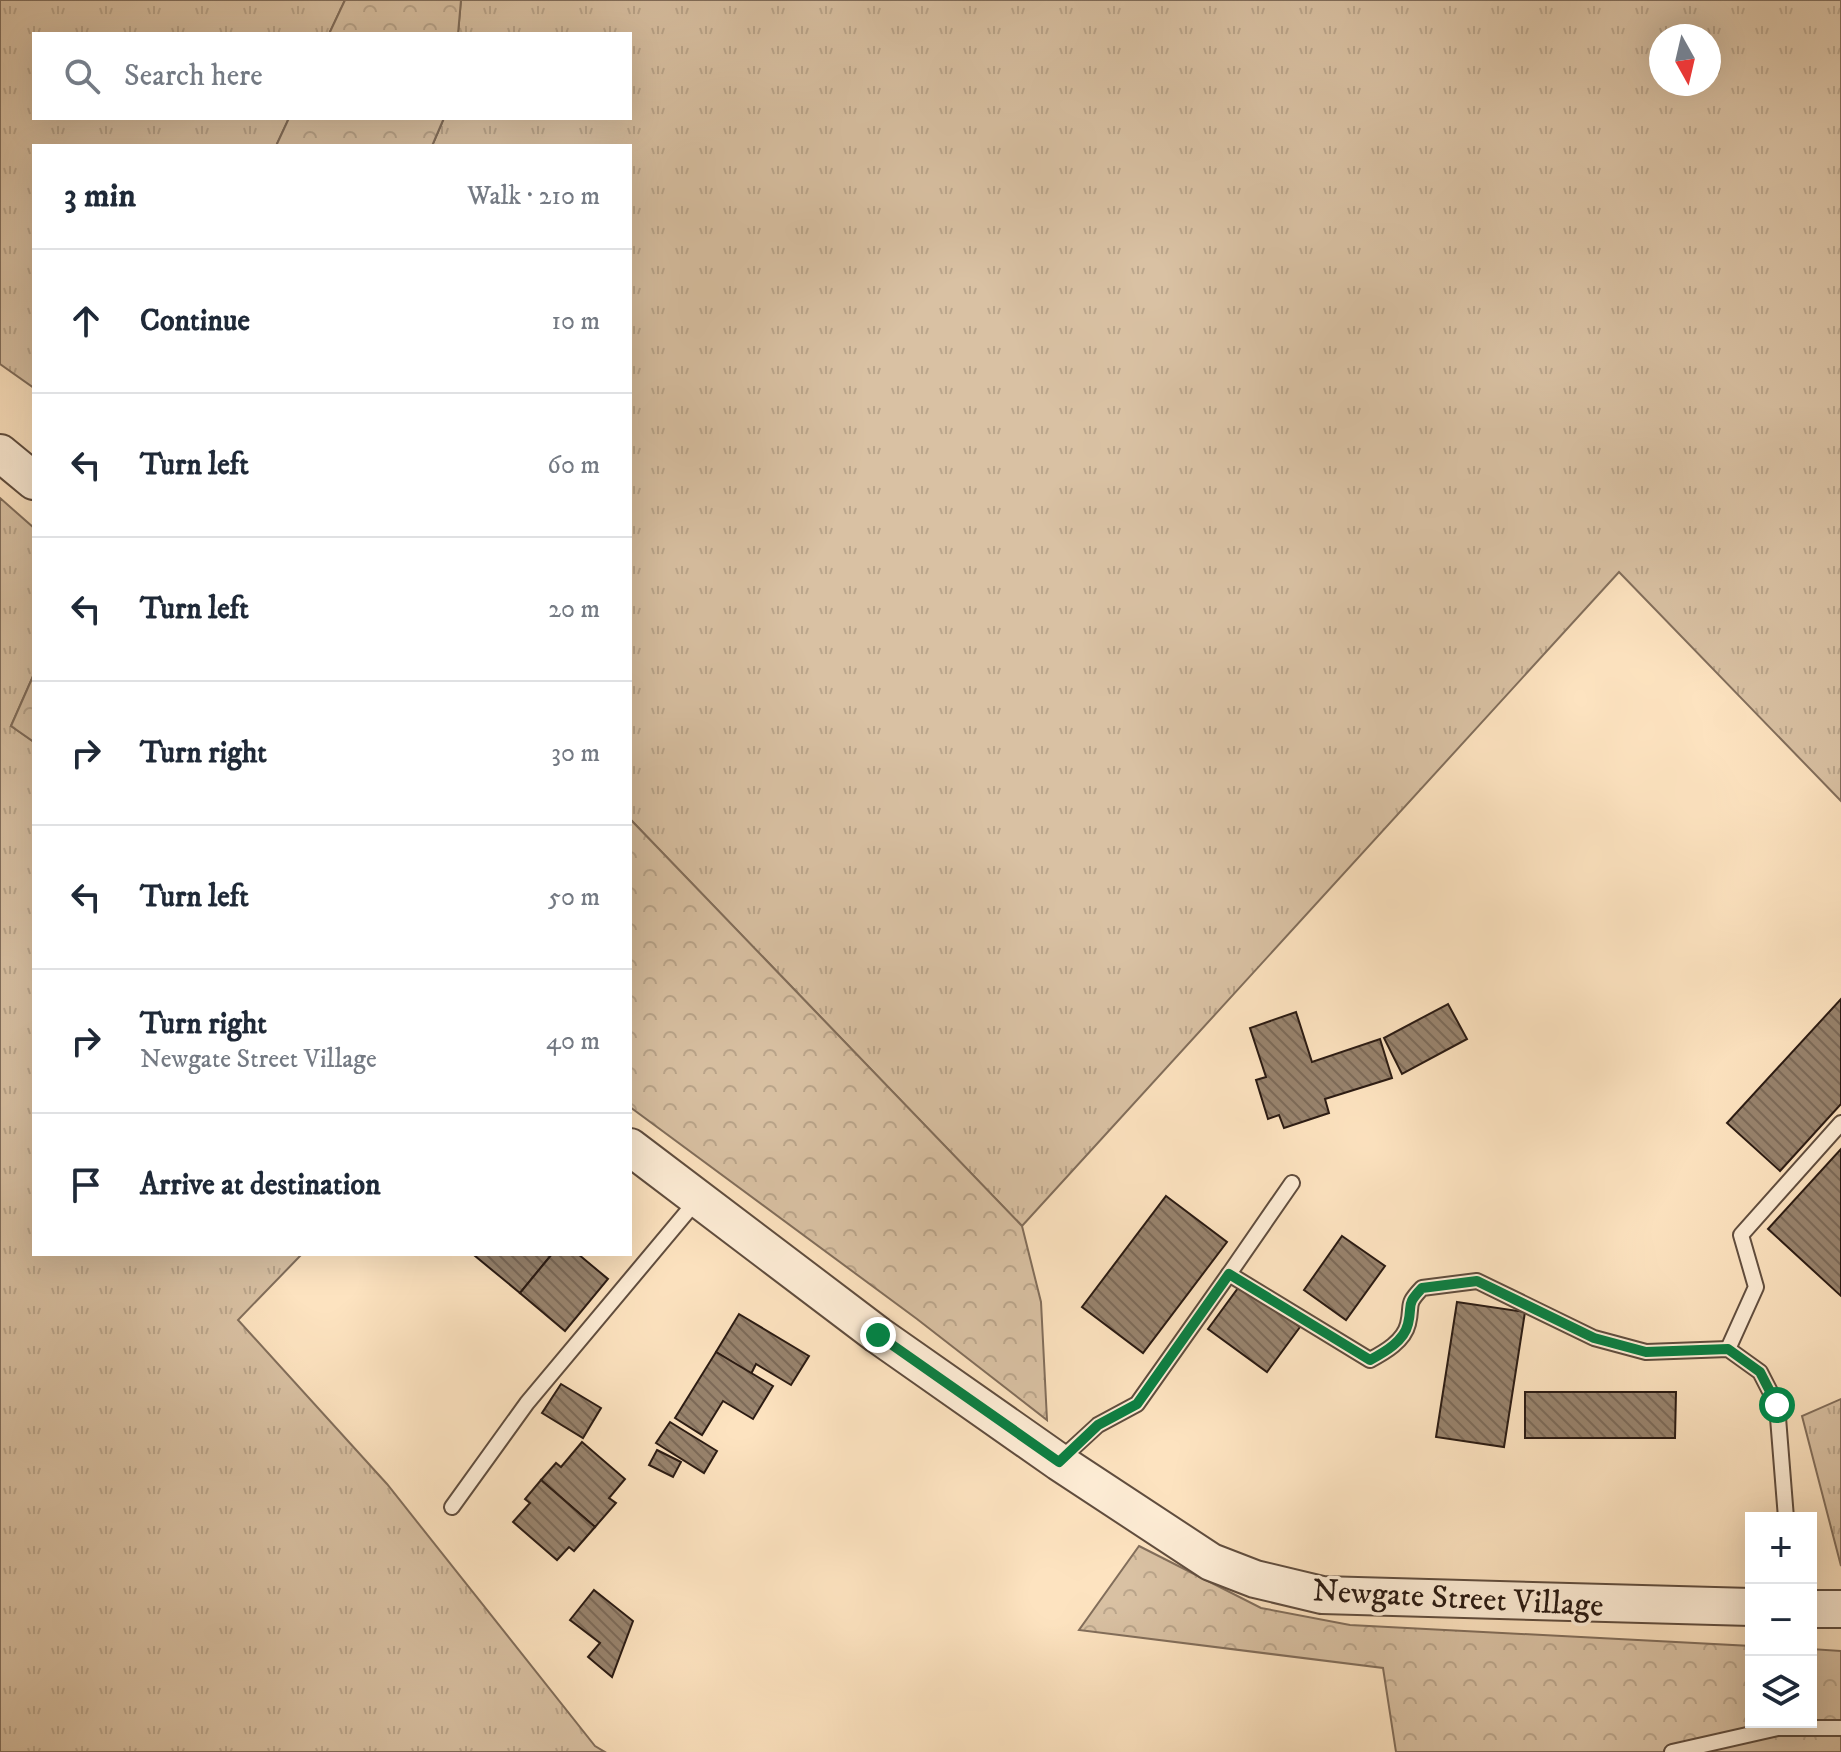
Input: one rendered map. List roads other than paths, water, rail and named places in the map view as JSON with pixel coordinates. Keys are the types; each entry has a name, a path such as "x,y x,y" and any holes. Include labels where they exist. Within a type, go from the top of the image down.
{"street":[{"path":"0,453 32,479"},
{"name":"Newgate Street Village","path":"632,1149 878,1335 1059,1462 1211,1562 1255,1579 1322,1595 1745,1607"}],"lane":[{"path":"1728,1349 1756,1287 1741,1235 1841,1123"},
{"path":"1059,1462 1098,1425 1137,1404 1292,1183"},
{"path":"452,1507 527,1403 697,1199"},
{"path":"1229,1274 1370,1360 1389,1350 1408,1326 1410,1301 1422,1288 1477,1281 1594,1338 1646,1352 1728,1349 1760,1372 1777,1405 1786,1512"},
{"path":"1672,1752 1778,1728 1841,1728"}]}
